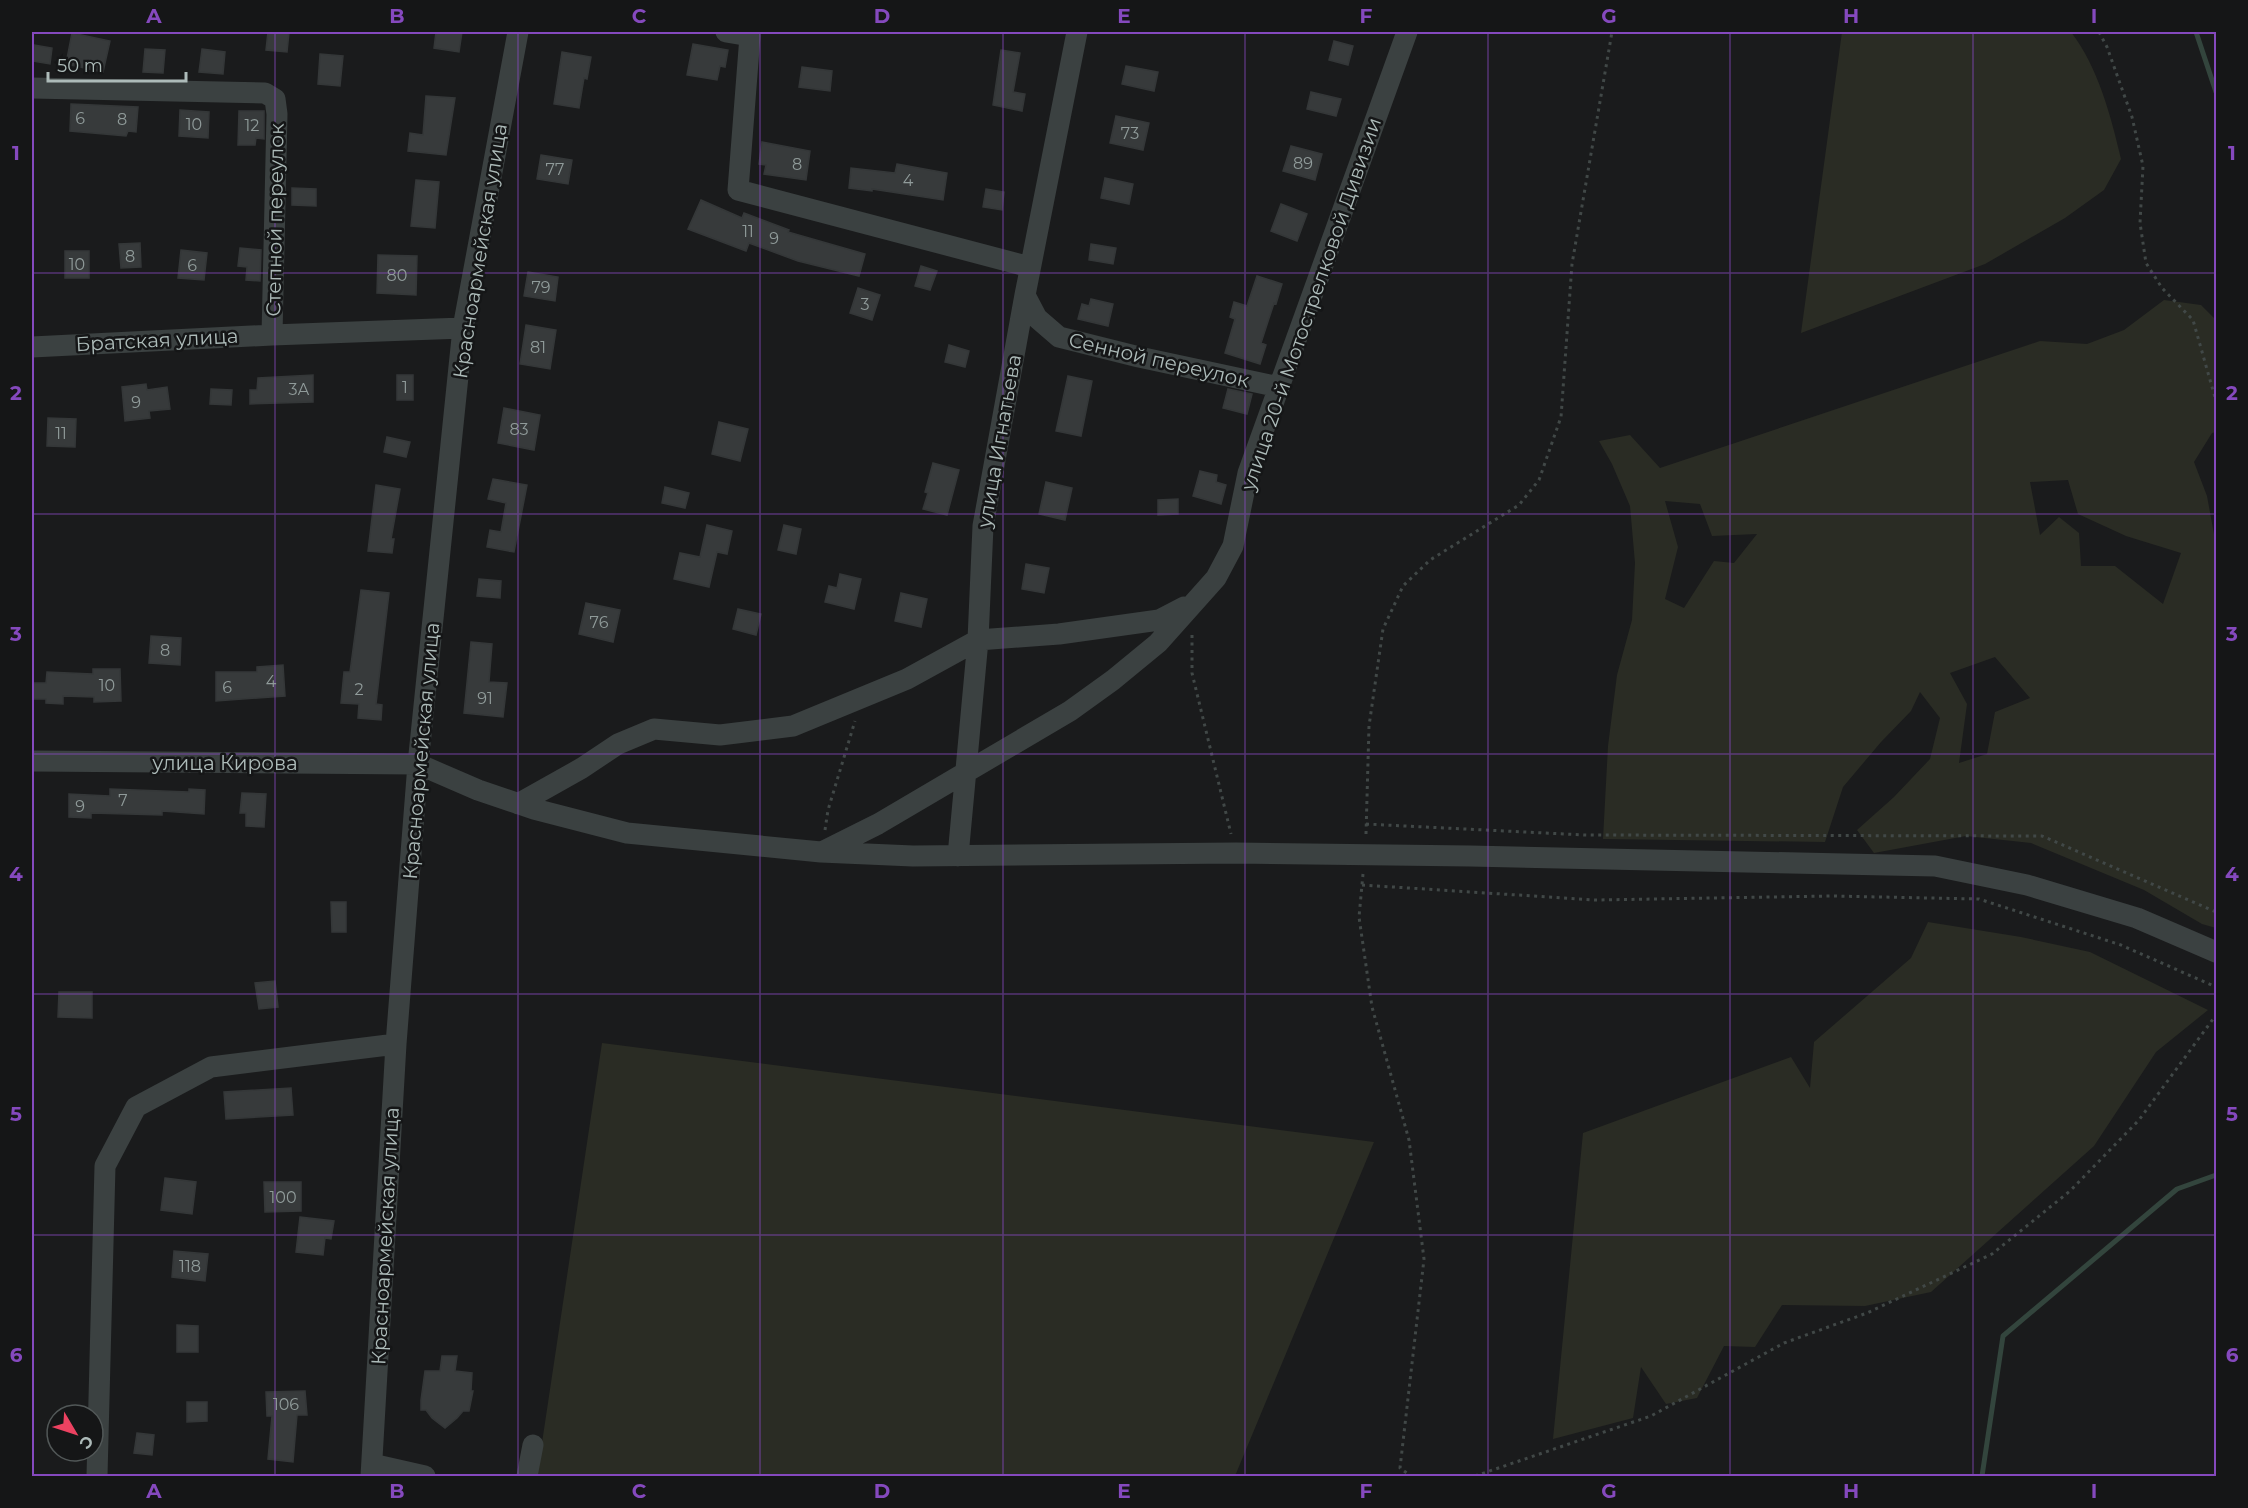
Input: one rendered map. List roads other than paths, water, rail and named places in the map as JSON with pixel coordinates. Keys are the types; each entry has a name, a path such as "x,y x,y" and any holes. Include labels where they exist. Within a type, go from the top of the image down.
{"street":[{"name":"Красноармейская улица","path":"372,1470 396,1044 418,764 463,328 518,32"},
{"path":"726,32 750,36 738,190 1030,267"},
{"name":"улица Игнатьева","path":"958,856 978,640 983,526 1030,267 1077,32"},
{"name":"улица 20-й Мотострелковой Дивизии","path":"821,852 878,824 1070,711 1158,643 1216,578 1233,546 1248,473 1407,32"},
{"name":"Степной переулок","path":"32,88 266,93 275,99 277,114 273,335"},
{"name":"Сенной переулок","path":"1025,295 1037,318 1059,337 1138,357 1279,387"},
{"name":"Братская улица","path":"32,347 463,328"},
{"path":"518,804 582,768 618,744 654,729 720,735 793,726 907,679 978,640 1059,634 1159,620 1192,603"},
{"name":"улица Кирова","path":"32,762 418,764"},
{"path":"418,764 478,790 518,804 627,833 821,852 913,856 1236,853 1935,866 2027,885 2137,918 2217,952"},
{"path":"97,1476 105,1166 136,1107 211,1067 396,1044"},
{"path":"527,1476 533,1445"},
{"path":"372,1470 425,1476"}],"waterway":[{"path":"2196,32 2216,92"},
{"path":"1982,1476 2003,1336 2177,1189 2216,1175"}]}
